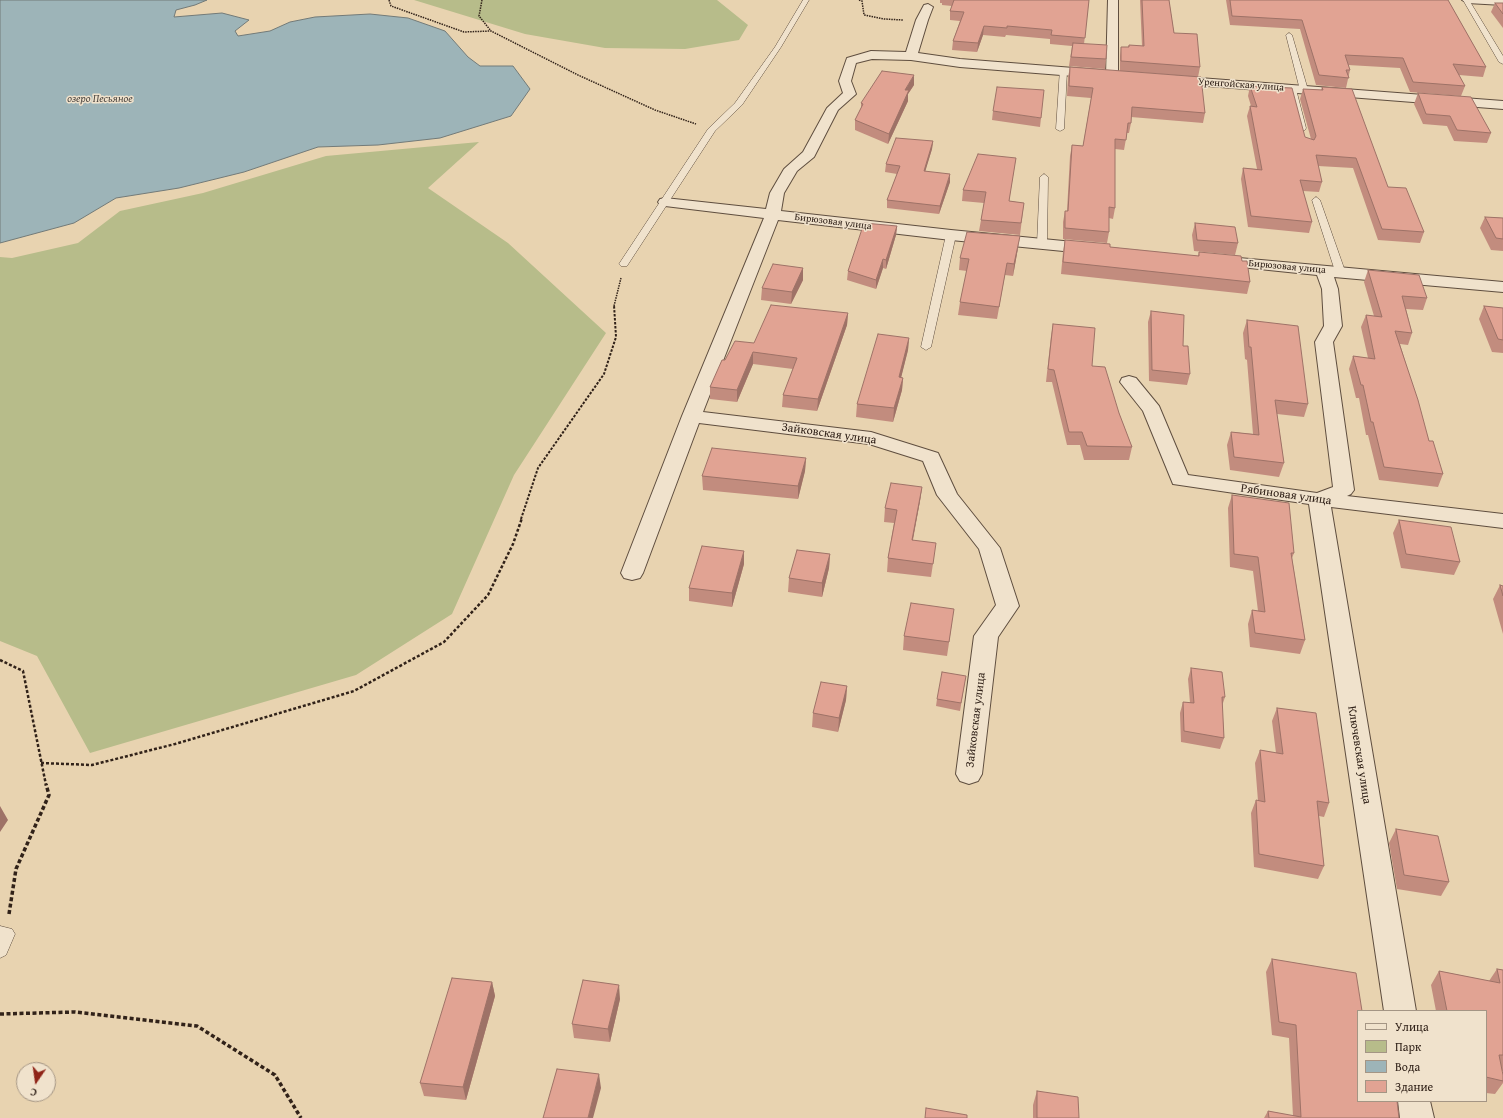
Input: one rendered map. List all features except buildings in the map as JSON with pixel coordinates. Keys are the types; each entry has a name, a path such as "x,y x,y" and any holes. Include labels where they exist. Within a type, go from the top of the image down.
{"street":[{"path":"632,573 772,214 777,193 791,169 809,154 833,108 850,94 845,82 851,61 871,55 911,56 960,63 1116,75 1113,0"},
{"path":"1467,0 1503,2"},
{"path":"911,56 922,20 928,7"},
{"name":"Уренгойская улица","path":"1159,79 1503,105"},
{"name":"Бирюзовая улица","path":"665,202 951,235 1112,251"},
{"name":"Бирюзовая улица","path":"1206,260 1503,287"},
{"path":"1319,499 1344,490 1324,342 1333,326 1330,289 1332,271"},
{"name":"Рябиновая улица","path":"1129,382 1152,410 1180,480 1319,499 1503,521"},
{"name":"Зайковская улица","path":"692,416 871,438 931,457 947,495 989,548 1008,606 986,636 969,774"},
{"name":"Ключевская улица","path":"1319,499 1400,1010"},
{"path":"1414,1102 1417,1118"}],"lane":[{"path":"624,264 712,129 738,105 778,47 806,0"},
{"path":"1467,0 1503,62"},
{"path":"1289,35 1306,140"},
{"path":"1060,129 1063,71"},
{"path":"1042,244 1044,177"},
{"path":"1316,200 1332,271"},
{"path":"926,346 951,235"}],"path":[{"path":"389,0 391,6 464,32 491,31"},
{"path":"482,0 479,16 491,31 578,75 655,110 712,129"},
{"path":"859,0 862,1 864,15 884,19 922,20"},
{"path":"40,763 92,765 175,744 354,691 444,642 488,595 512,544 538,468 604,374 616,337 614,304 624,264"},
{"path":"0,660 23,671 40,763 49,795 16,869 2,940"},
{"path":"0,1014 75,1012 197,1026 274,1075 301,1118"}],"green space":[{"path":"414,0 717,0 748,25 739,40 685,49 605,48 525,34"},
{"path":"479,142 428,188 508,243 606,333 514,475 452,614 356,675 90,753 37,656 0,641 0,257 12,258 78,243 120,211 203,193 326,156"}],"water":[{"name":"озеро Песьяное","path":"0,0 207,0 176,10 174,17 222,13 249,20 235,31 238,36 270,31 290,22 315,17 370,14 408,18 445,31 468,57 480,66 513,66 530,89 511,116 440,138 378,145 318,147 244,172 179,188 116,198 74,223 0,243"}]}
